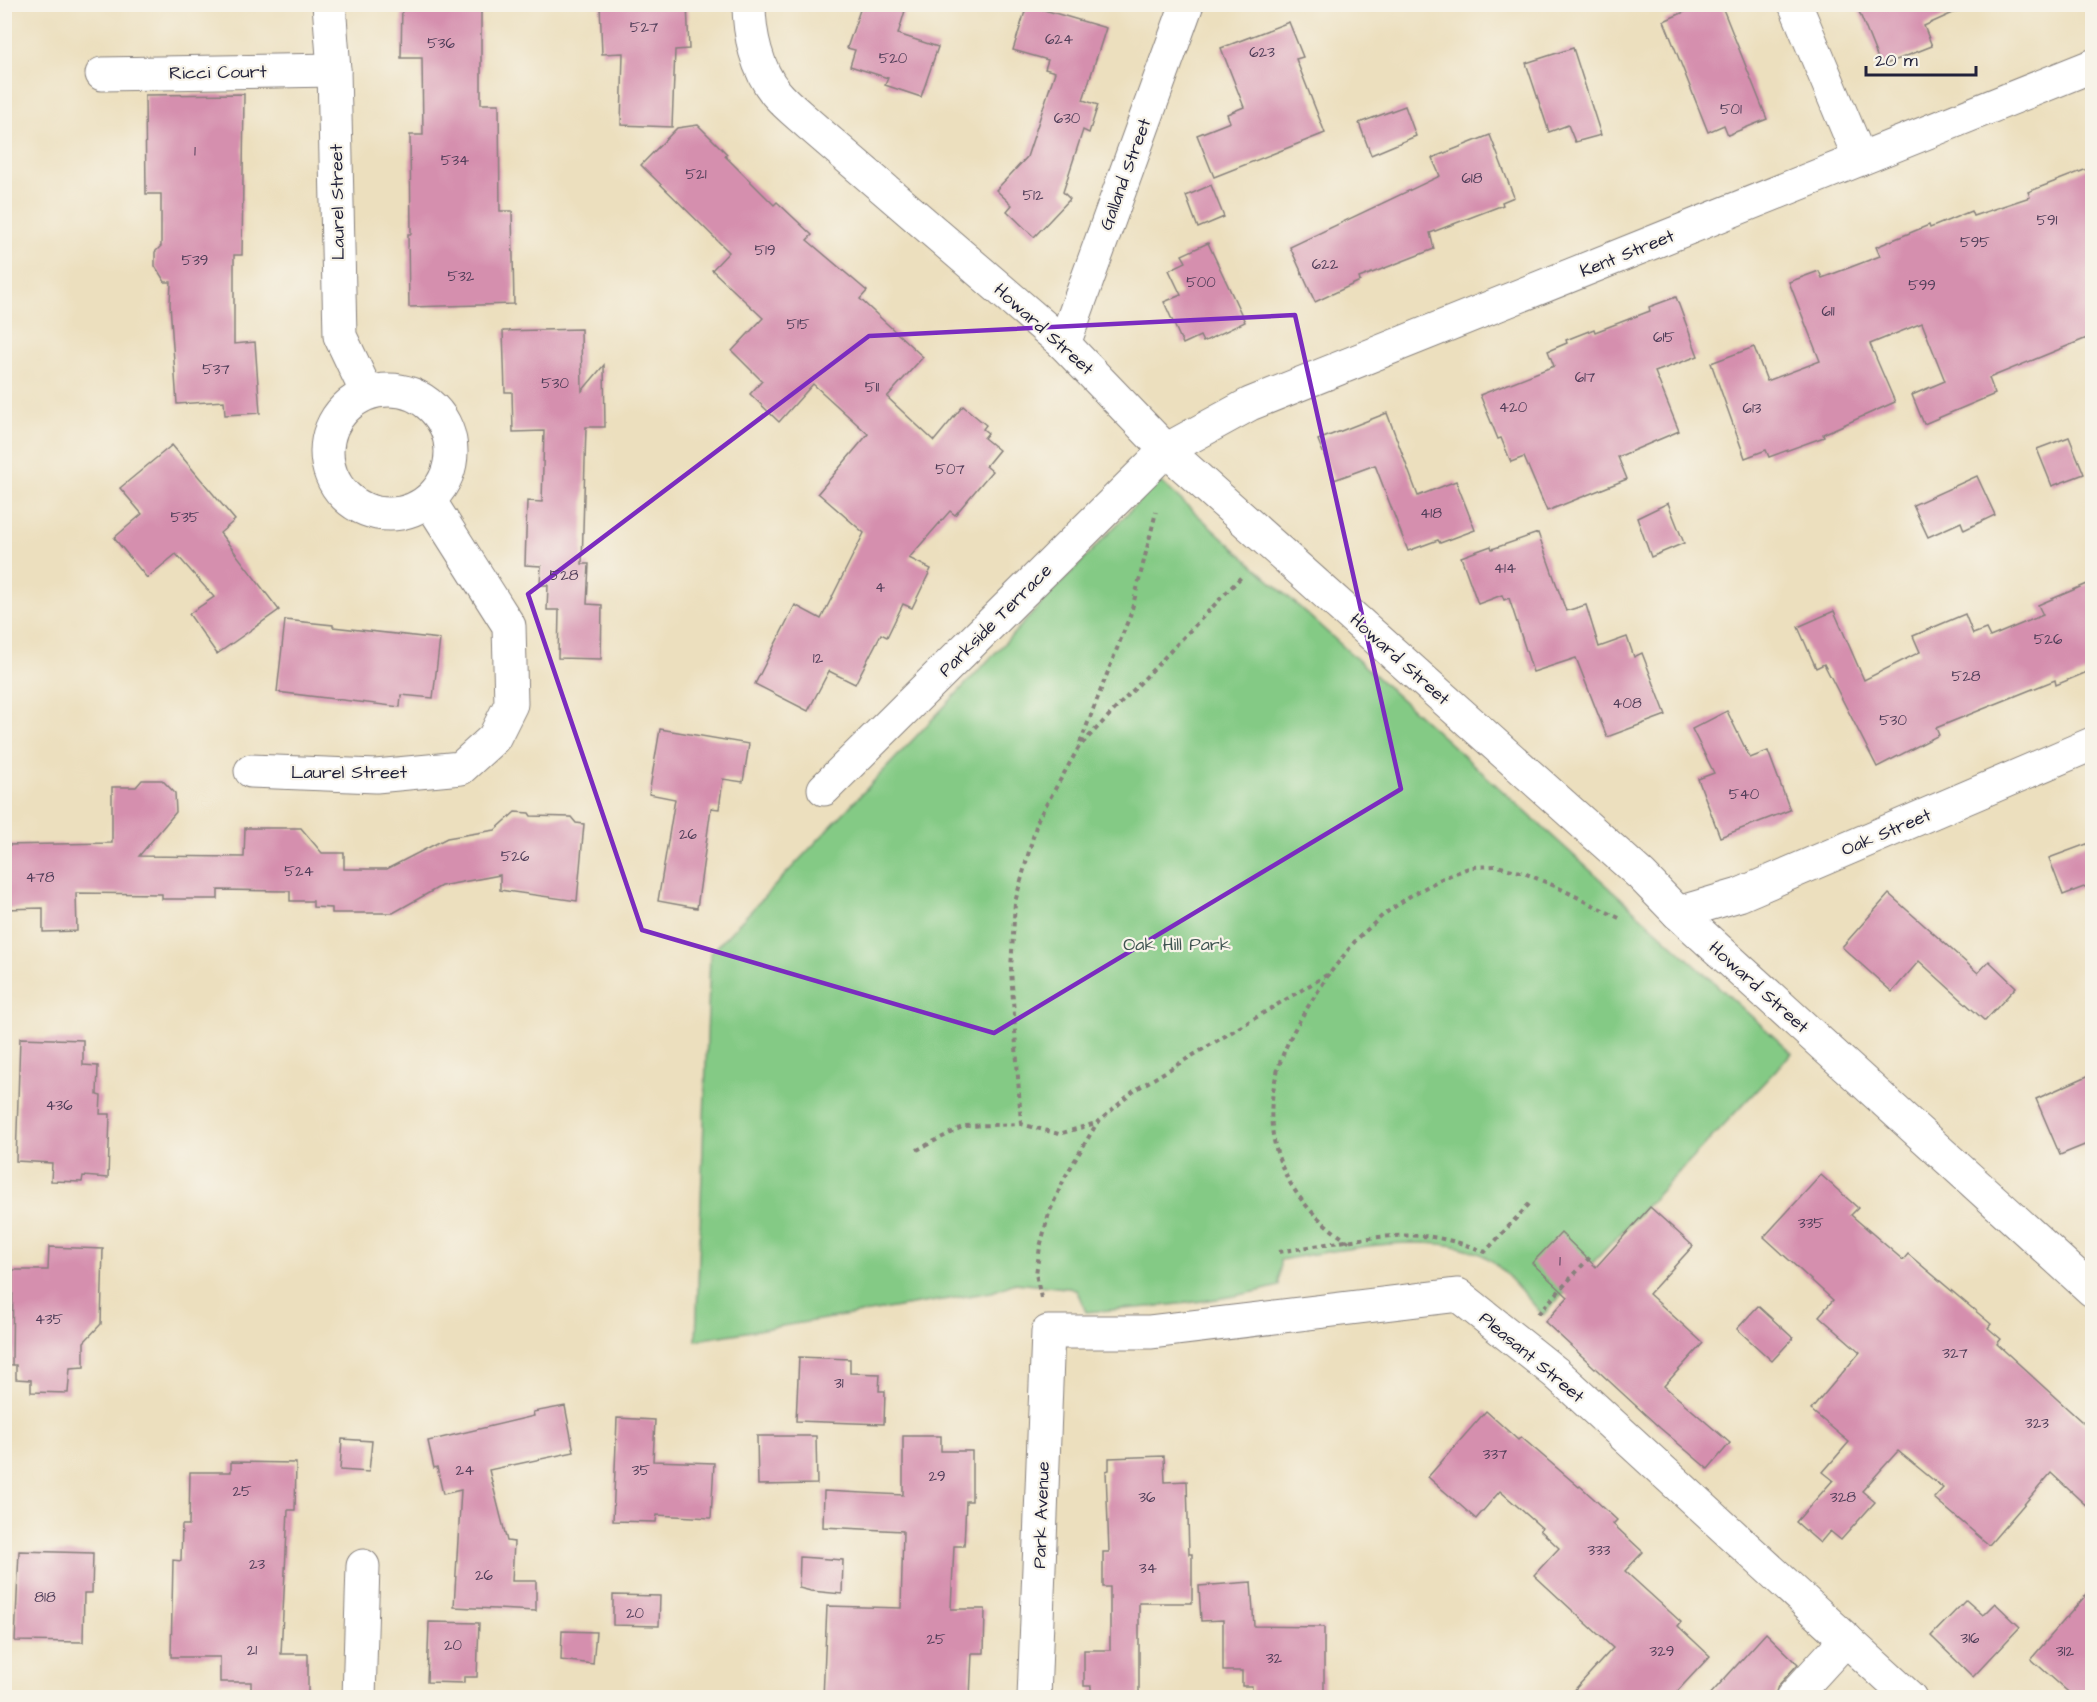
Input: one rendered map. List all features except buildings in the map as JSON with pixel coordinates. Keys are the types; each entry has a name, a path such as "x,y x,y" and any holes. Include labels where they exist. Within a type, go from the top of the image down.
{"street":[{"name":"Laurel Street","path":"329,4 334,70 340,336 367,393"},
{"name":"Howard Street","path":"749,4 749,19 756,56 775,92 810,126 1064,344 1166,450 1641,875 1678,913 2092,1290"},
{"name":"Galland Street","path":"1064,344 1187,4"},
{"path":"1795,4 1860,159"},
{"name":"Kent Street","path":"1166,450 1250,404 2092,66"},
{"name":"Ricci Court","path":"102,74 334,70"},
{"path":"386,389 405,391 423,399 438,412 448,429 452,448 450,467 442,485 429,500 410,511 389,514 368,511 349,500 335,483 327,463 327,441 334,421 348,404 367,393 386,389"},
{"name":"Parkside Terrace","path":"824,789 1166,450"},
{"name":"Laurel Street","path":"251,771 376,776 461,768 494,738 511,704 509,626 429,500"},
{"name":"Oak Street","path":"1678,913 1739,894 2092,744"},
{"name":"Pleasant Street","path":"1048,1332 1150,1332 1458,1295 1556,1373 1910,1698"},
{"name":"Park Avenue","path":"1035,1698 1048,1332"},
{"path":"359,1698 363,1566"},
{"path":"1792,1698 1846,1639"}],"path":[{"path":"1021,1124 1011,969 1015,902 1038,819 1079,747 1131,613 1156,511"},
{"path":"1079,747 1243,575"},
{"path":"1349,1242 1328,1228 1307,1208 1295,1191 1278,1155 1270,1106 1274,1080 1282,1056 1296,1027 1330,973 1356,940 1383,915 1410,896 1443,878 1471,867 1497,866 1524,873 1623,921"},
{"path":"1048,1332 1036,1274 1040,1247 1050,1213 1065,1177 1097,1123 1135,1090 1330,973"},
{"path":"917,1150 964,1126 1021,1124 1059,1134 1097,1123"},
{"path":"1280,1252 1398,1237 1429,1237 1463,1244 1485,1252 1532,1201"},
{"path":"1533,1320 1590,1257"}],"highlighted area":[{"path":"1295,315 1401,789 994,1033 642,930 528,594 869,336"}],"green space":[{"name":"Oak Hill Park","path":"1159,480 1792,1053 1543,1315 1492,1261 1472,1251 1447,1245 1419,1243 1359,1247 1280,1260 1279,1286 1232,1297 1086,1312 1076,1289 1015,1283 992,1292 696,1340 710,954"}]}
